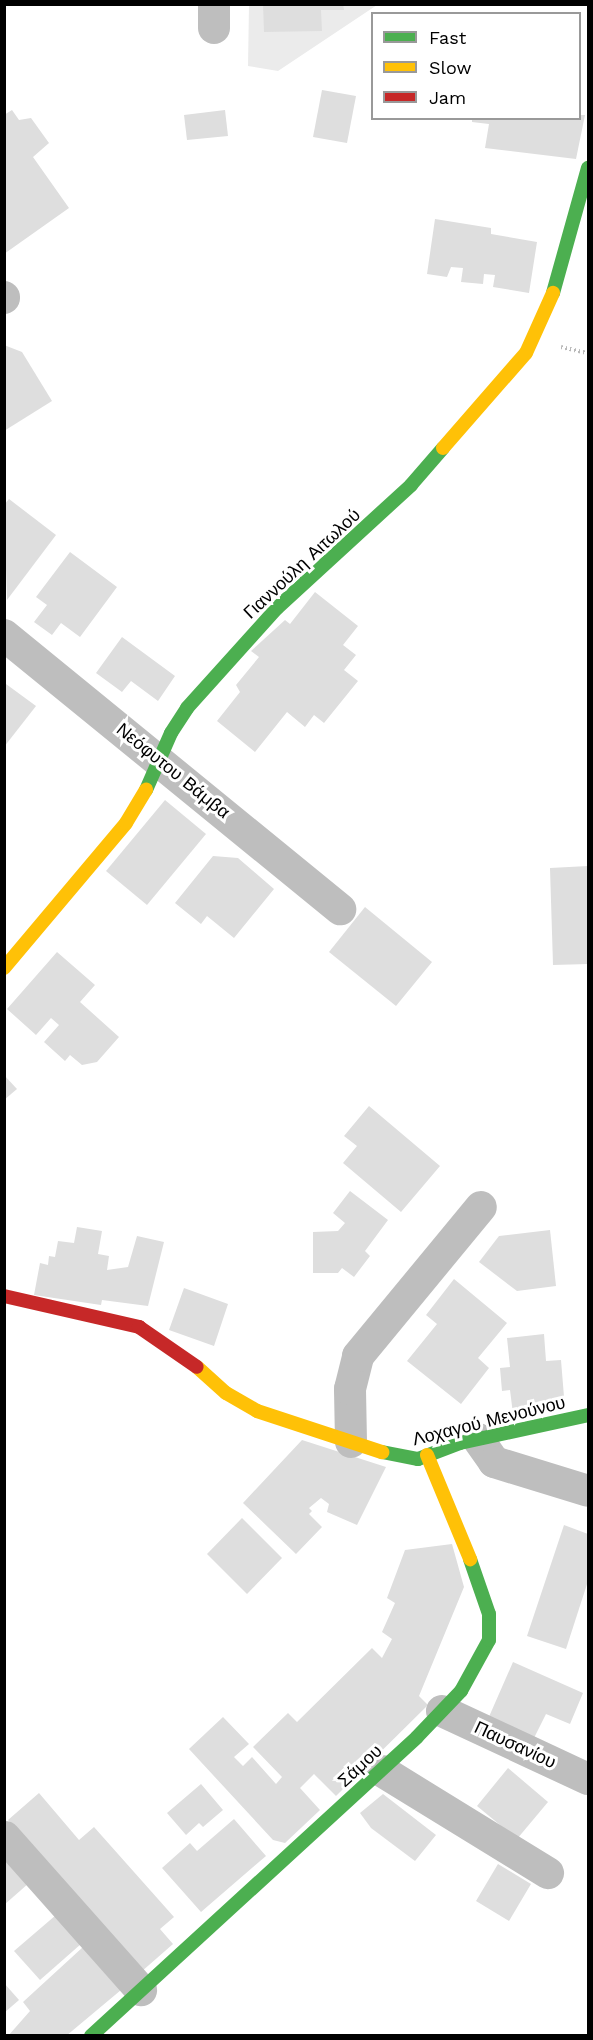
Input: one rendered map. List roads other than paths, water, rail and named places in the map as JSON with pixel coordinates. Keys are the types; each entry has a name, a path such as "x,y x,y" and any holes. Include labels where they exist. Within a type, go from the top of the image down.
{"street":[{"name":"Γιαννούλη Αιτωλού","path":"4,968 126,823 162,762 171,733 186,708 277,608 411,485 526,353 550,303 588,168"},
{"name":"Νεόφυτου Βάμβα","path":"4,635 340,909"},
{"path":"351,1442 350,1389 358,1356 481,1207"},
{"name":"Λοχαγού Μενούνου","path":"4,1296 139,1327 184,1355 226,1393 246,1405 279,1420 401,1458 427,1455 478,1439 588,1415"},
{"path":"478,1439 494,1462 588,1491"},
{"name":"Σάμου","path":"91,2036 382,1771 442,1711 482,1660 490,1629 468,1550 427,1455"},
{"name":"Παυσανίου","path":"442,1711 588,1779"},
{"path":"382,1771 548,1873"},
{"path":"5,1837 141,1990"}]}
